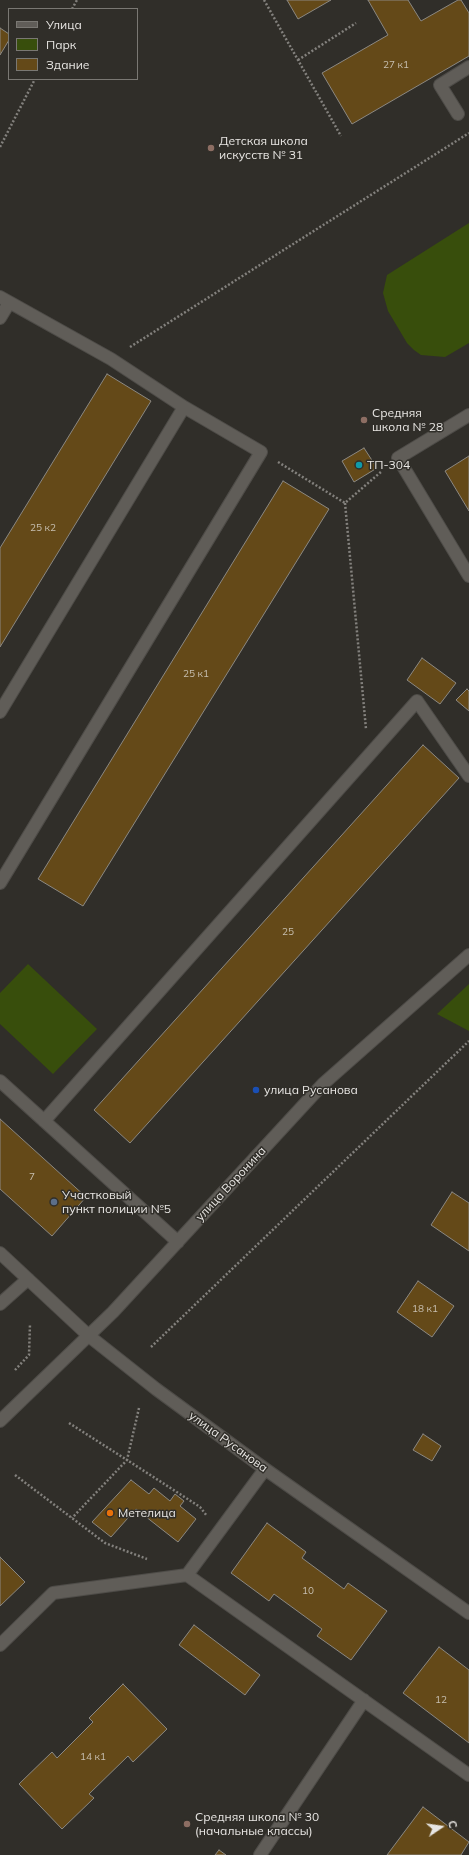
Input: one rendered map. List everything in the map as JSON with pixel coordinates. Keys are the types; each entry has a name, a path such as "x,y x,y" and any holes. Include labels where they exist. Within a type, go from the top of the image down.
{"street":[{"path":"458,114 440,85 469,67"},
{"path":"0,318 4,300 111,359 184,407 261,452 0,883"},
{"path":"0,712 184,407"},
{"path":"469,415 398,458 469,576"},
{"path":"44,1121 417,702 469,776"},
{"name":"улица Воронина","path":"0,1421 89,1336 178,1242 323,1084 469,955"},
{"path":"0,1081 178,1242"},
{"name":"улица Русанова","path":"0,1253 89,1336 156,1389 265,1469 469,1613"},
{"path":"0,1304 28,1279"},
{"path":"187,1574 265,1469"},
{"path":"0,1645 53,1593 187,1574 469,1775"},
{"path":"260,1855 364,1700"}],"path":[{"path":"264,0 341,136"},
{"path":"298,60 356,23"},
{"path":"0,147 35,80"},
{"path":"111,359 469,133"},
{"path":"261,452 345,503"},
{"path":"345,503 398,458"},
{"path":"345,503 368,756"},
{"path":"151,1347 469,1041"},
{"path":"15,1370 29,1355 30,1324"},
{"path":"72,1518 127,1460 139,1408"},
{"path":"69,1423 200,1507 219,1531"},
{"path":"15,1475 105,1543 153,1561"}],"green space":[{"path":"469,223 469,343 445,357 421,355 407,343 388,311 383,293 387,275"},
{"path":"28,964 97,1029 53,1074 0,1024 0,993"},
{"path":"469,984 469,1031 437,1014"}],"building":[{"path":"287,0 331,0 298,19"},
{"path":"368,0 408,0 421,21 458,0 461,0 469,13 469,56 352,124 322,73 388,35"},
{"path":"0,28 8,33 8,42 0,55"},
{"path":"107,374 151,401 0,647 0,548"},
{"name":"ТП-304","path":"364,448 377,468 354,482 342,461"},
{"path":"469,456 469,511 445,471"},
{"path":"283,481 329,509 83,906 38,879"},
{"path":"422,658 456,683 440,704 407,680"},
{"path":"467,689 469,691 469,711 456,700"},
{"path":"423,745 459,778 130,1143 94,1110"},
{"path":"0,1119 86,1197 52,1236 0,1189"},
{"path":"452,1192 469,1203 469,1251 431,1225"},
{"path":"418,1281 454,1306 432,1337 397,1312"},
{"path":"423,1434 441,1446 432,1461 413,1450"},
{"path":"131,1480 149,1494 154,1488 170,1501 175,1494 184,1501 180,1506 196,1519 178,1542 136,1509 111,1537 92,1522"},
{"path":"267,1523 306,1552 302,1558 344,1589 348,1583 387,1611 351,1660 317,1636 322,1629 274,1594 269,1601 231,1573"},
{"path":"0,1557 25,1582 0,1606"},
{"path":"194,1625 260,1675 245,1695 179,1645"},
{"path":"439,1647 469,1670 469,1743 403,1693"},
{"path":"123,1684 167,1729 133,1762 128,1756 89,1794 94,1798 62,1829 19,1784 52,1752 57,1758 93,1722 89,1718"},
{"path":"423,1807 469,1842 461,1855 387,1855"},
{"path":"219,1850 226,1855 215,1855"}],"place":[{"name":"Детская школа искусств № 31","path":"211,148"},
{"name":"Средняя школа № 28","path":"364,420"},
{"name":"ТП-304","path":"359,465"},
{"name":"улица Русанова","path":"256,1090"},
{"name":"Участковый пункт полиции №5","path":"54,1202"},
{"name":"Метелица","path":"110,1513"},
{"name":"Средняя школа № 30 (начальные классы)","path":"187,1824"}]}
